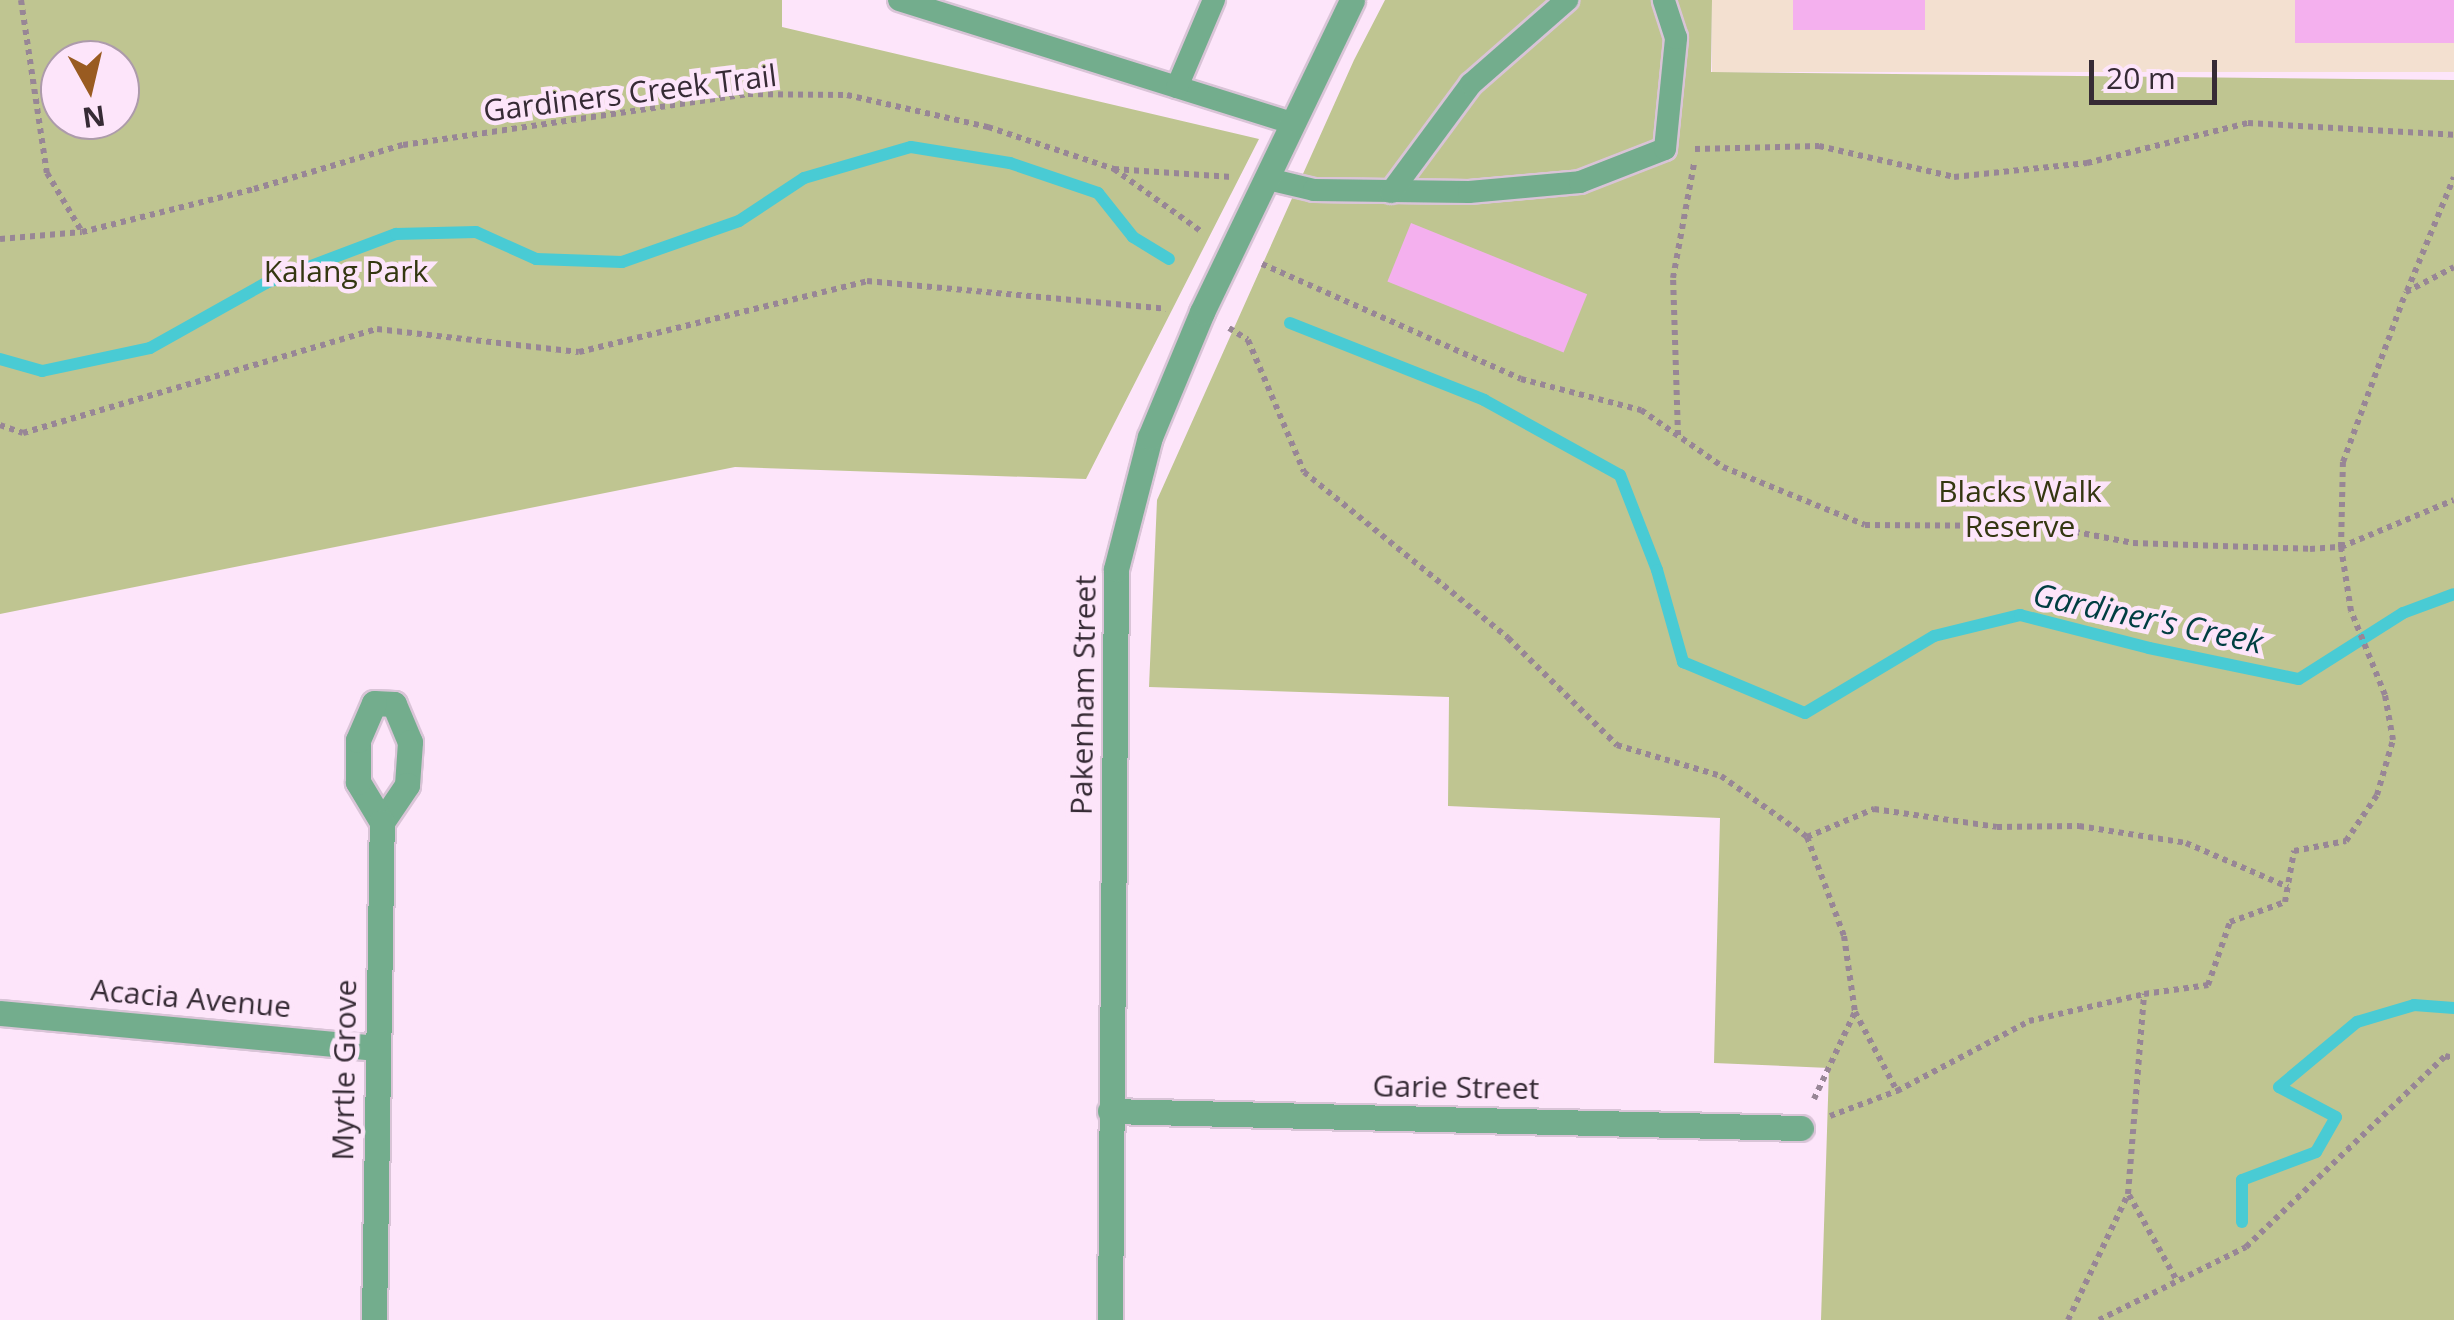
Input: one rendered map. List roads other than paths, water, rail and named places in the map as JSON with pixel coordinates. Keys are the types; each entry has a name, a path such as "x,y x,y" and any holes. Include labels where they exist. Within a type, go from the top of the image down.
{"street":[{"name":"Pakenham Street","path":"1110,1320 1116,569 1150,437 1202,312 1352,0"},
{"name":"Myrtle Grove","path":"374,1320 375,1048 382,822"},
{"name":"Acacia Avenue","path":"0,1013 375,1048"},
{"name":"Garie Street","path":"1110,1111 1801,1128"}],"lane":[{"path":"900,0 1294,124"},
{"path":"1177,87 1214,0"},
{"path":"1391,192 1471,84 1567,0"},
{"path":"1268,179 1314,190 1391,192 1580,182 1665,149 1676,38 1664,0"}],"waterway":[{"name":"Gardiner's Creek","path":"0,359 42,371 150,348 266,283 396,234 476,232 536,259 622,262 739,221 804,178 911,147 1010,163 1098,193 1133,237 1169,259"},
{"name":"Gardiner's Creek","path":"1290,323 1484,400 1620,475 1657,570 1683,662 1805,713 1934,636 2020,615 2149,648 2299,679 2403,613 2454,594"},
{"path":"2242,1222 2242,1180 2316,1152 2336,1117 2279,1087 2357,1022 2414,1005 2454,1008"}],"park label":[{"name":"Kalang Park","path":"346,271"},
{"name":"Blacks Walk Reserve","path":"2020,508"}]}
